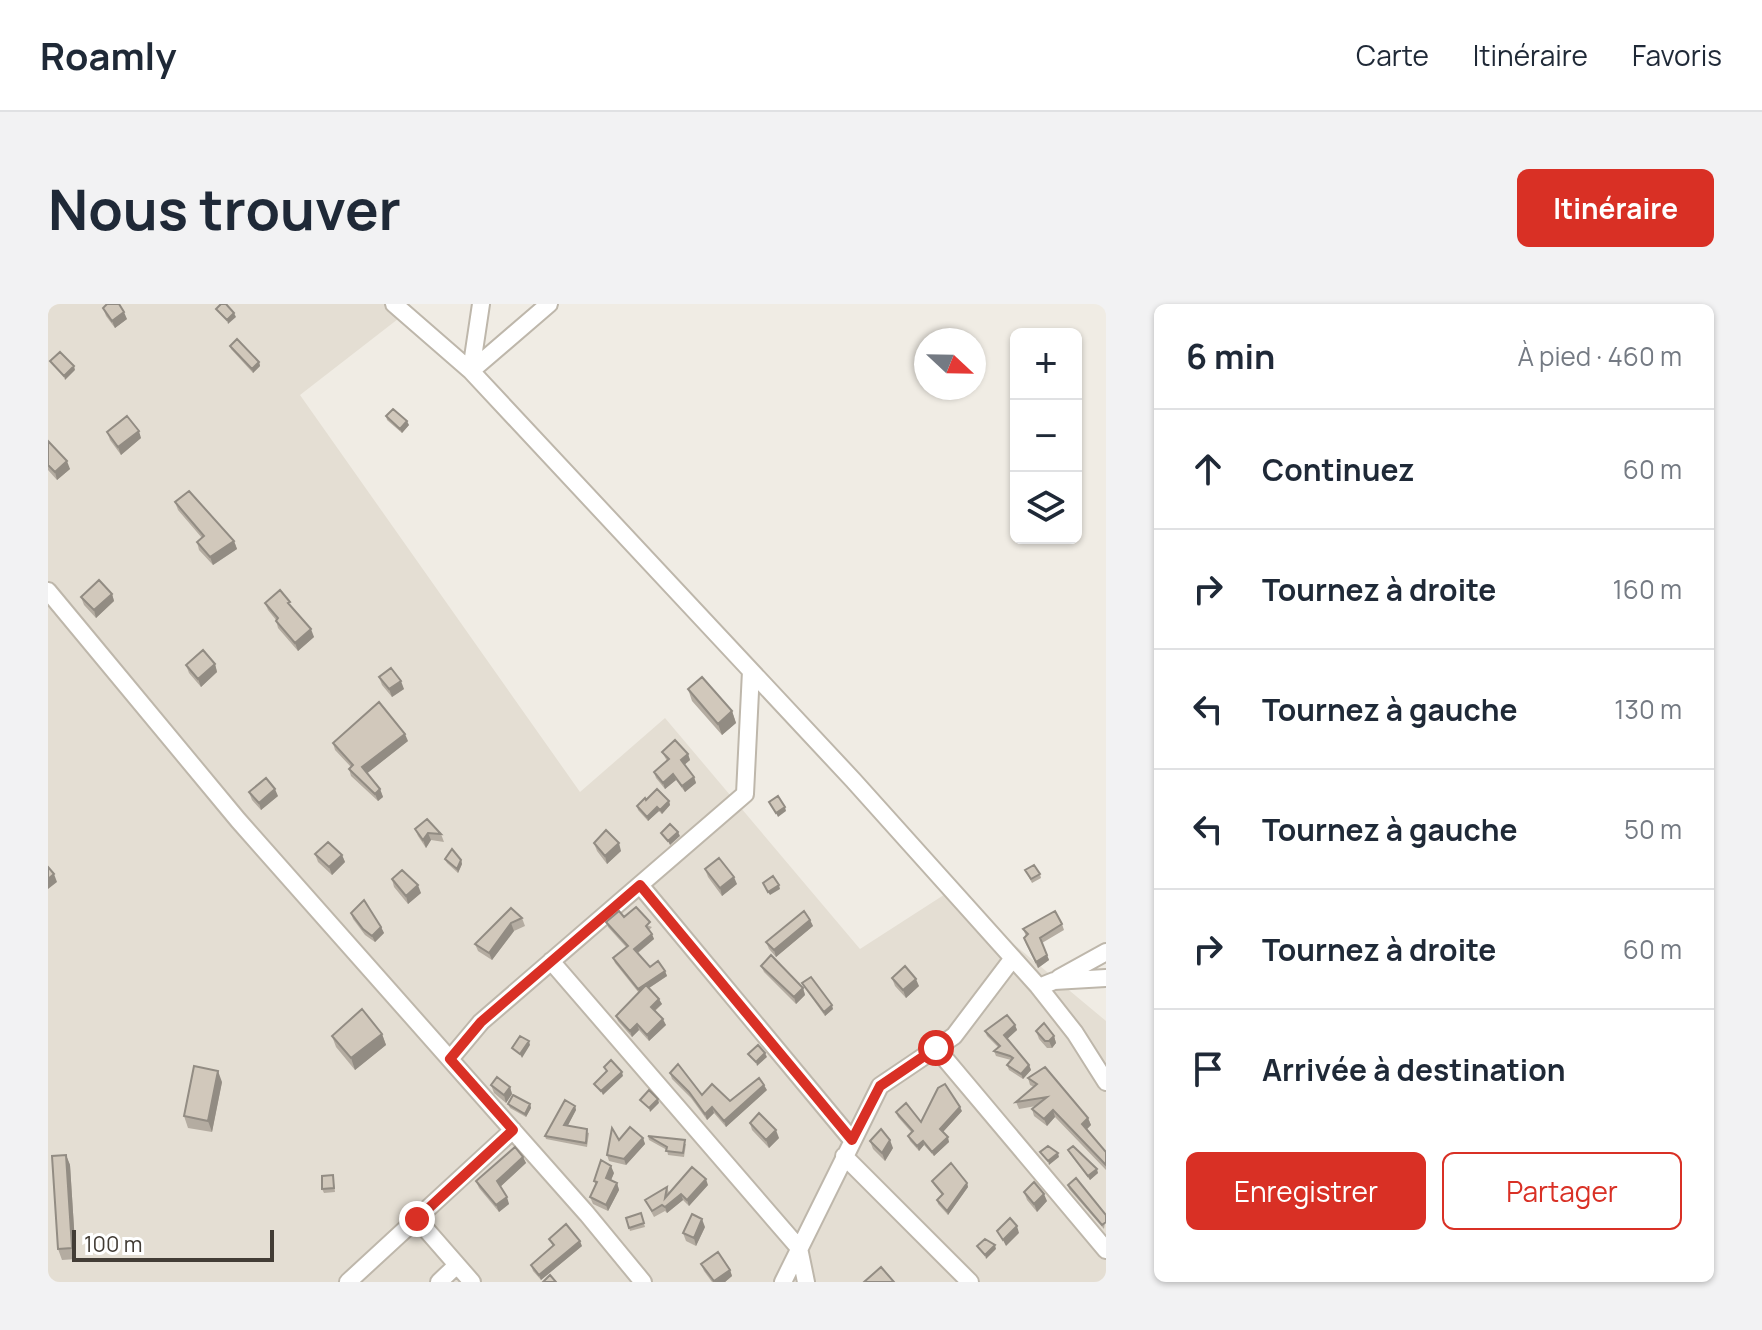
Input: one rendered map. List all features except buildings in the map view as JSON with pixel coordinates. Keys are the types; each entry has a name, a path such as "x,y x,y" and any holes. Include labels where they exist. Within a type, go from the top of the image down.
{"street":[{"path":"394,304 471,371 1013,958 1046,984 1106,1082"},
{"path":"471,371 481,304"},
{"path":"471,371 549,304"},
{"path":"48,591 238,820 587,1214 643,1282"},
{"path":"450,1059 481,1022 745,794 751,671"},
{"path":"640,885 852,1140"},
{"path":"1046,984 1106,952"},
{"path":"783,1282 880,1086 954,1036 1013,958"},
{"path":"551,961 799,1248 806,1282"},
{"path":"1046,984 1106,978"},
{"path":"936,1048 1106,1250"},
{"path":"348,1282 513,1130"},
{"path":"844,1156 970,1282"},
{"path":"417,1219 472,1282"},
{"path":"439,1282 457,1265"}],"shaded area":[{"path":"48,304 399,304 407,312 300,395 580,792 665,718 860,949 950,891 1106,1021 1106,1282 48,1282"}],"route":[{"path":"417,1219 513,1130 450,1059 481,1022 640,885 852,1140 880,1086 936,1048"}]}
